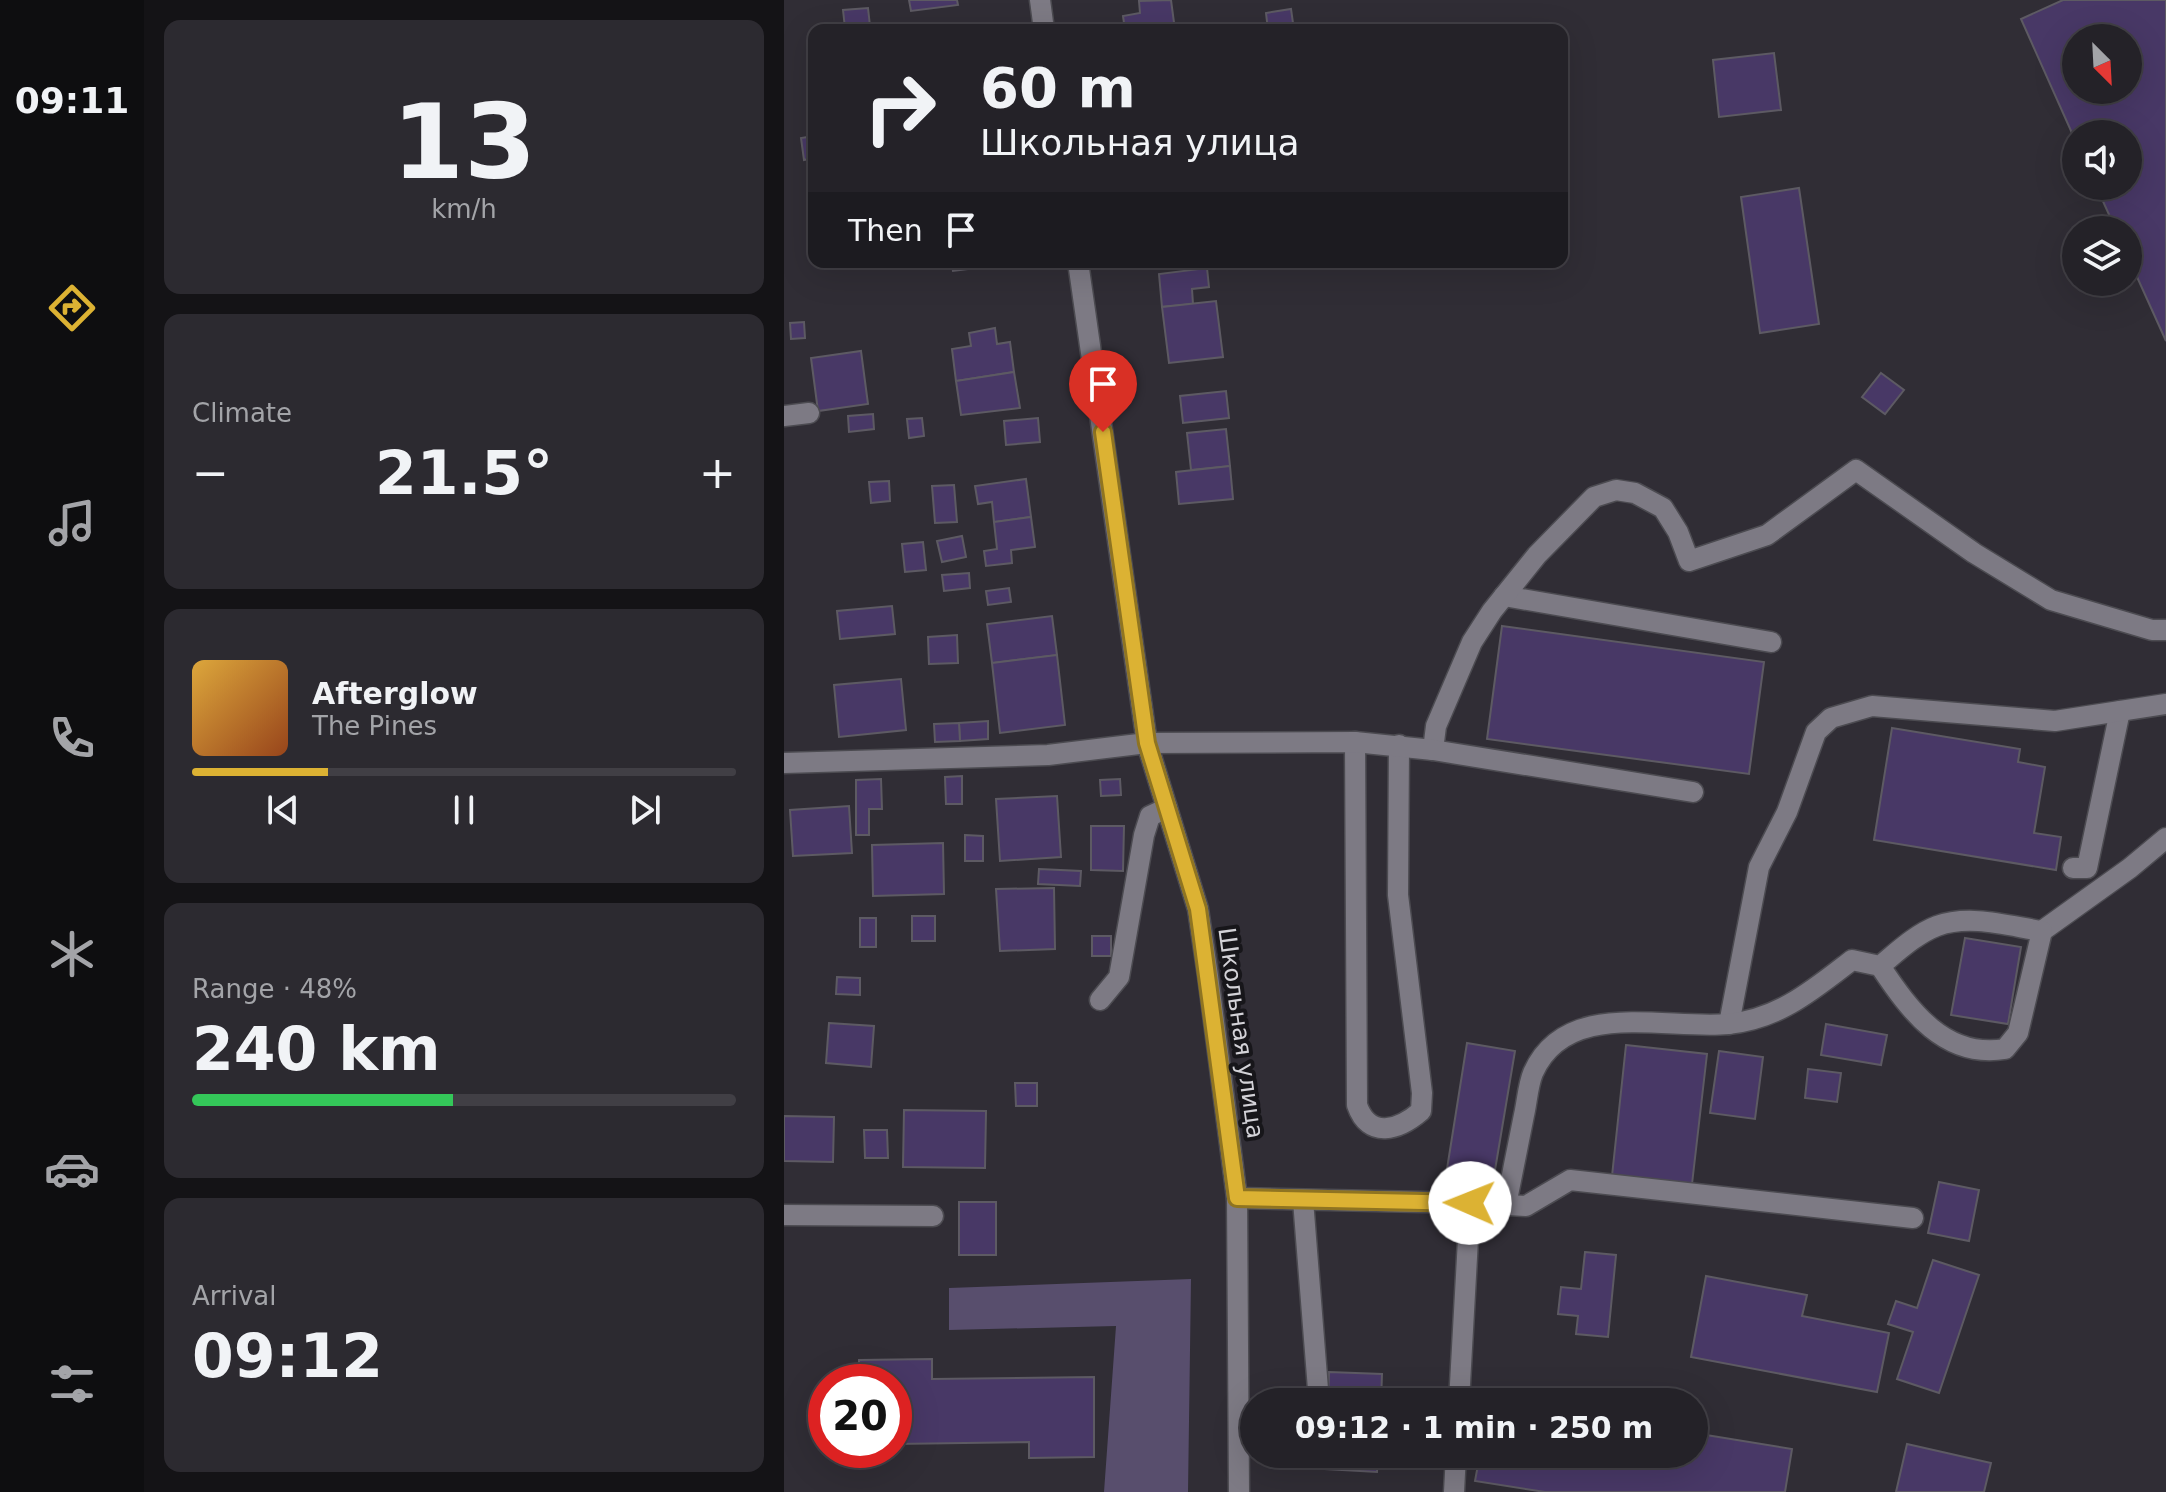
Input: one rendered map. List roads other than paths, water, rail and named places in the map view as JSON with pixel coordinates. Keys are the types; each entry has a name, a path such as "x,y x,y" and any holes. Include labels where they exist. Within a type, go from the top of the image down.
{"street":[{"path":"1040,0 1043,24"},
{"name":"Школьная улица","path":"1079,268 1147,743 1198,909 1237,1198 1244,1388"},
{"path":"784,416 809,413"},
{"path":"1433,750 1436,726 1472,642 1504,596 1537,555 1594,497 1616,490 1635,493 1663,508 1678,532 1689,561 1767,535 1856,470 1974,553 2051,600 2152,630 2166,630"},
{"path":"1504,596 1771,642"},
{"path":"1729,1024 1759,867 1787,812 1816,732 1831,718 1872,706 2055,721 2166,704"},
{"path":"2073,868 2087,868 2120,711"},
{"path":"1355,742 1357,1105 1362,1118 1377,1127 1395,1128 1408,1123 1421,1111 1422,1093 1398,895 1399,745"},
{"path":"784,763 1048,755 1147,743 1355,742 1433,750 1693,792"},
{"path":"1100,1000 1119,977 1150,816 1167,808"},
{"path":"1506,1205 1533,1074 1549,1048 1571,1032 1609,1022 1729,1024 1766,1015 1800,1001 1852,960 1880,966 1905,1003 1947,1042 1985,1053 2005,1049 2018,1033 2042,931 2166,838"},
{"path":"1880,966 1937,926 1973,920 2042,931"},
{"path":"1237,1198 1526,1206 1570,1180 1913,1218"},
{"path":"1303,1200 1318,1388"},
{"path":"1460,1388 1470,1203"},
{"path":"784,1215 933,1216"},
{"name":"Школьная улица","path":"1239,1490 1243,1468"},
{"path":"1454,1492 1455,1468"}]}
